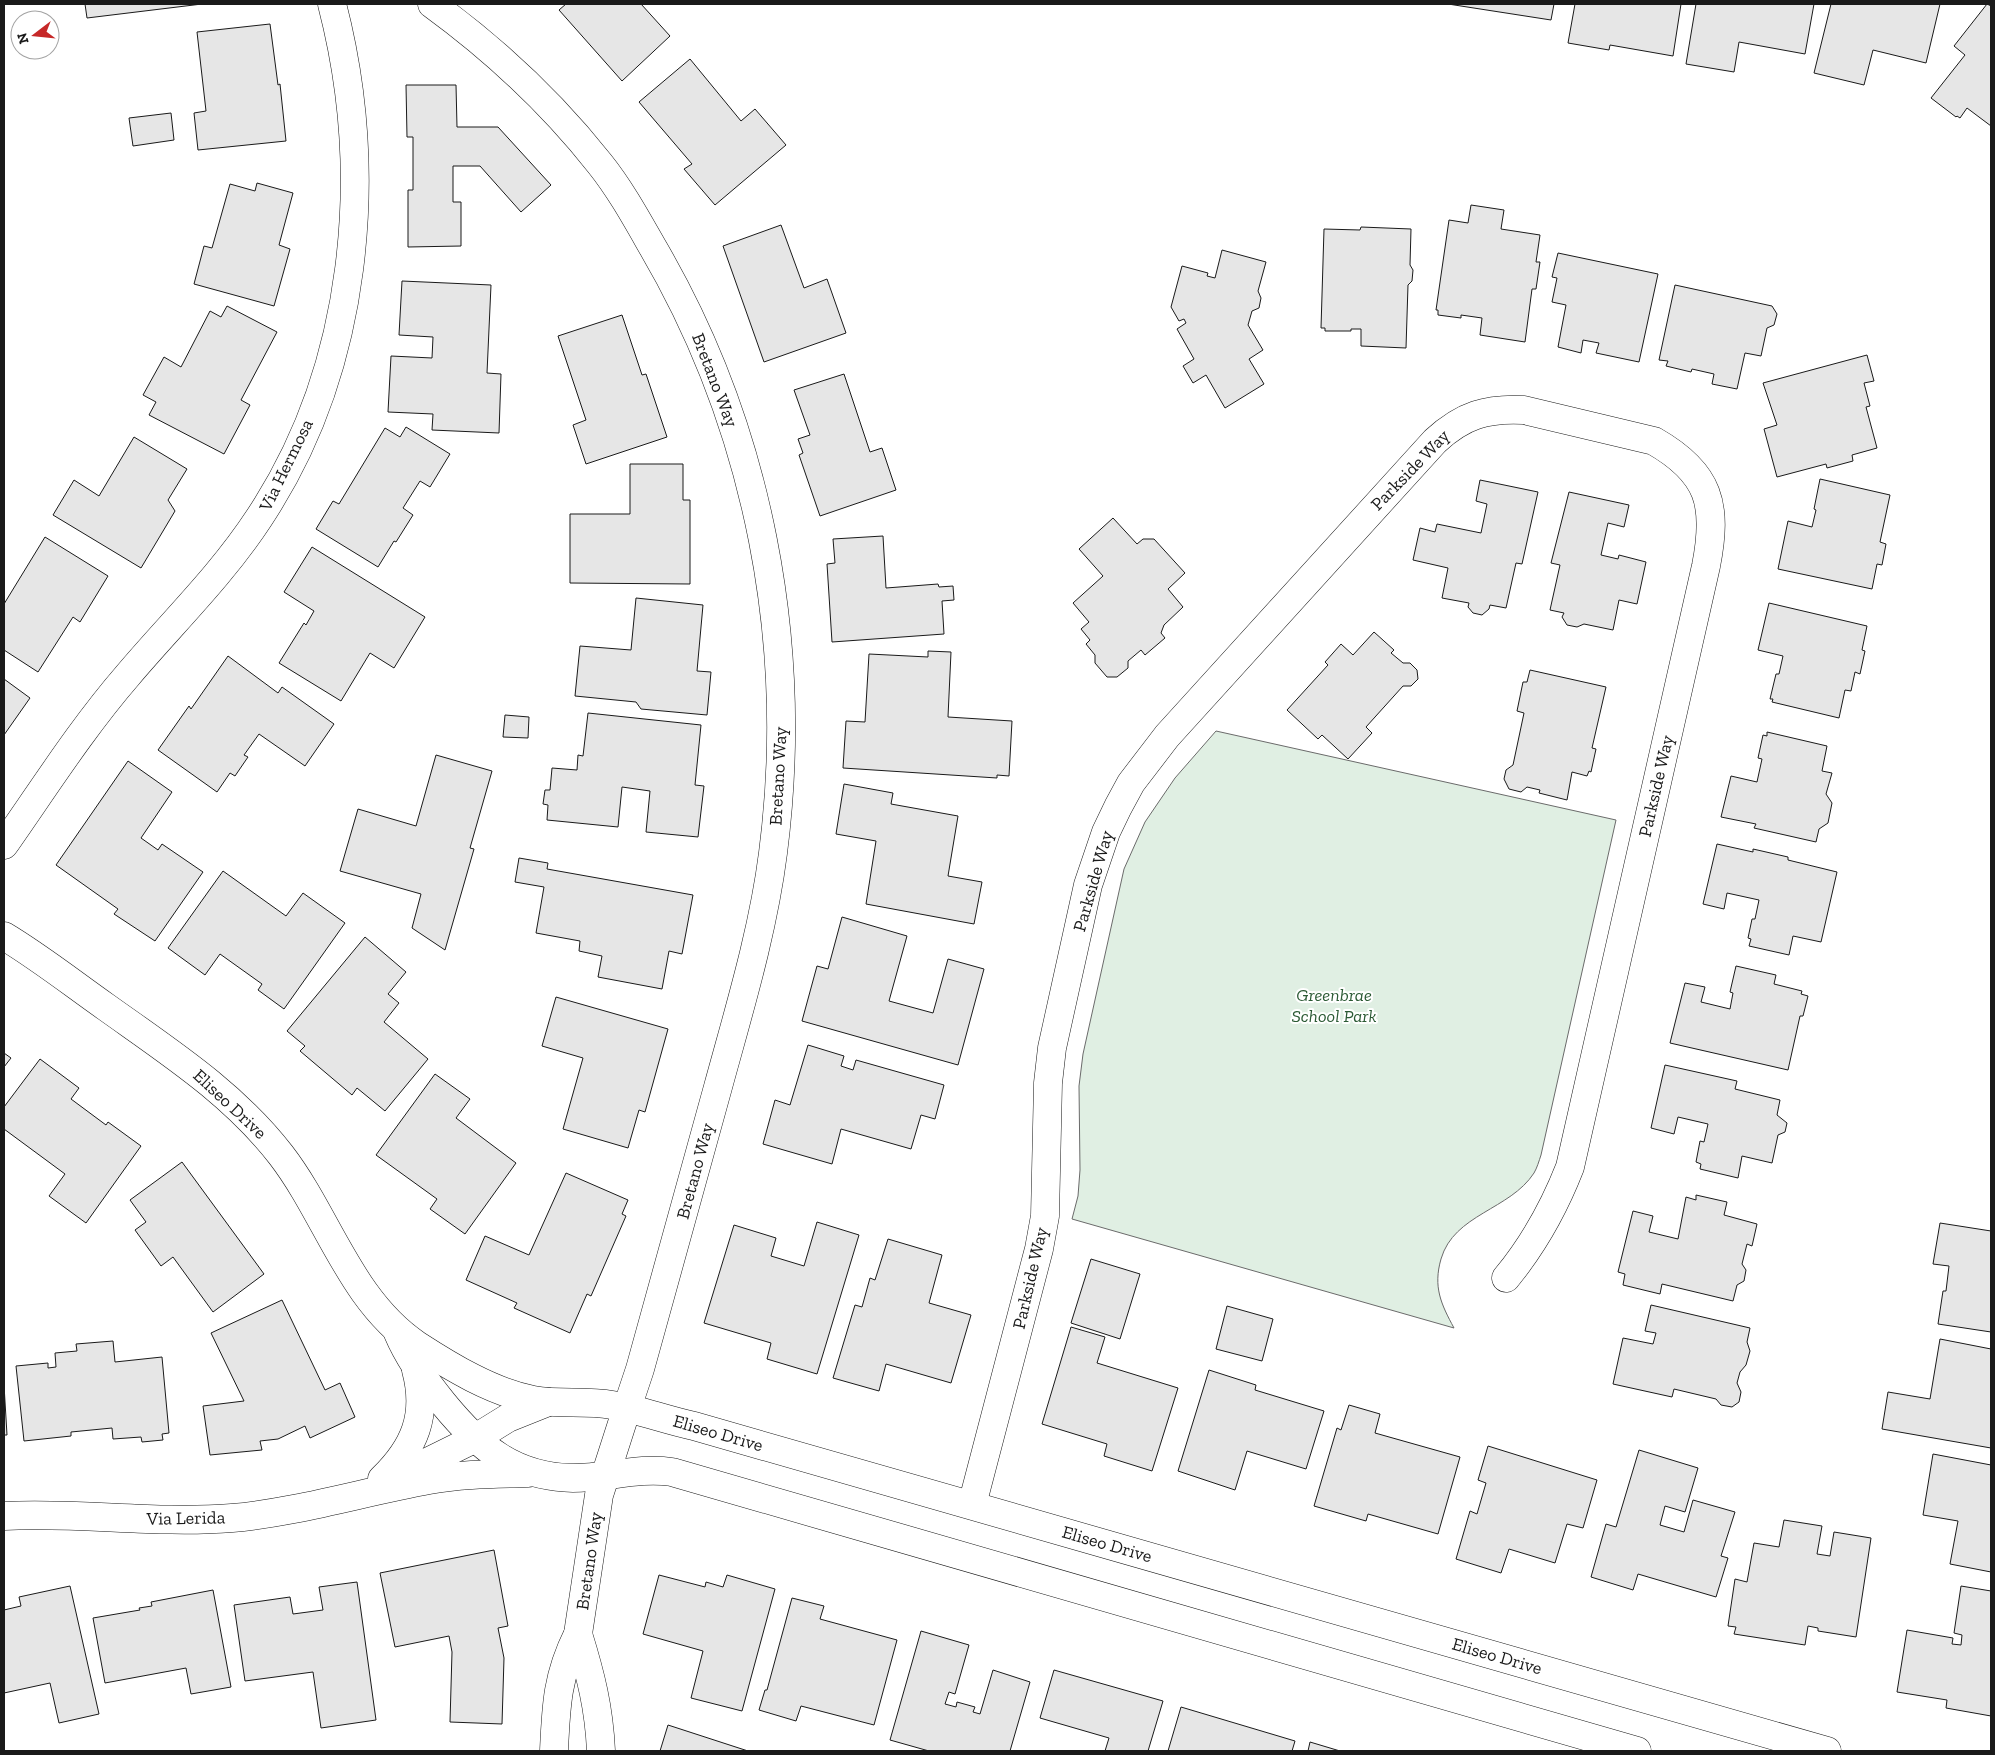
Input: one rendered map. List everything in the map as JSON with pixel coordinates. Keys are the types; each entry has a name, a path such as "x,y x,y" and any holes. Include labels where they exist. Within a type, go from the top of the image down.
{"street":[{"name":"Via Hermosa","path":"4,845 101,708 128,675 212,583 260,517 287,469 320,392 334,349 344,298 352,246 356,194 348,82 332,4"},
{"name":"Bretano Way","path":"432,4 516,71 545,100 601,165 639,223 666,270 688,312 724,396 752,486 770,573 780,660 780,768 773,855 764,904 741,1003 640,1369 604,1475 595,1515 578,1634 568,1653 559,1686 554,1751"},
{"name":"Parkside Way","path":"972,1505 1039,1249 1045,1216 1048,1083 1052,1048 1088,885 1110,823 1131,783 1167,736 1435,441 1448,429 1464,419 1483,412 1504,409 1524,410 1654,441 1672,451 1689,466 1702,483 1710,503 1712,525 1704,576 1570,1166 1559,1195 1542,1228 1526,1254 1506,1278"},
{"name":"Eliseo Drive","path":"4,936 192,1068 245,1114 282,1158 318,1213 352,1274 396,1329 414,1364 426,1382 474,1438 504,1461 537,1472 572,1478 654,1469 672,1472 1637,1751"},
{"name":"Eliseo Drive","path":"396,1329 436,1357 481,1382 518,1396 548,1402 590,1402 627,1408 972,1505 1827,1751"},
{"path":"366,1494 397,1463 414,1436 421,1409 421,1393 414,1364"},
{"name":"Via Lerida","path":"366,1494 474,1438 508,1418 548,1402"},
{"name":"Via Lerida","path":"4,1516 50,1515 188,1520 232,1518 327,1503 432,1480 537,1472"},
{"name":"Bretano Way","path":"578,1634 594,1687 598,1708 601,1751"}],"green space":[{"name":"Greenbrae School Park","path":"1216,731 1616,820 1537,1167 1524,1185 1511,1196 1470,1222 1458,1232 1448,1244 1441,1259 1438,1287 1445,1311 1454,1328 1072,1219 1078,1196 1080,1170 1079,1086 1083,1054 1124,869 1145,822 1175,778"}],"building":[{"path":"85,4 202,4 87,18"},
{"path":"566,4 641,4 670,36 622,81 559,10"},
{"path":"1448,4 1554,4 1551,20"},
{"path":"1575,4 1681,4 1673,56 1610,45 1609,50 1568,43"},
{"path":"1696,4 1814,4 1805,54 1739,42 1734,72 1686,64"},
{"path":"1831,4 1940,4 1926,63 1873,50 1864,85 1814,73"},
{"path":"1987,4 1991,6 1991,126 1967,108 1960,118 1956,117 1931,98 1965,55 1954,46"},
{"path":"270,24 278,85 280,84 286,141 198,150 194,113 206,111 197,32"},
{"path":"690,59 741,121 755,109 786,145 715,205 684,169 692,164 639,102"},
{"path":"406,85 456,85 457,127 498,127 551,185 521,212 480,166 453,166 453,202 461,202 461,246 408,247 408,190 413,190 413,137 407,137"},
{"path":"171,113 174,140 133,146 129,118"},
{"path":"257,183 293,193 279,245 290,249 274,306 194,284 204,246 212,248 230,184 255,191"},
{"path":"1471,205 1504,210 1501,229 1540,235 1536,262 1540,262 1536,289 1532,289 1525,342 1480,335 1482,318 1461,315 1461,318 1438,315 1438,310 1436,310 1449,220 1468,223"},
{"path":"781,225 804,288 827,279 846,333 764,362 723,246"},
{"path":"1361,227 1411,229 1410,265 1413,270 1412,281 1408,285 1406,348 1361,346 1361,329 1325,331 1325,328 1321,328 1324,229 1360,230"},
{"path":"1222,250 1266,262 1258,291 1261,298 1259,308 1252,311 1248,325 1263,350 1249,359 1264,384 1225,408 1206,375 1193,383 1183,366 1194,359 1177,329 1186,323 1184,319 1179,321 1171,307 1182,266 1208,273 1207,276 1215,278"},
{"path":"1558,253 1658,274 1639,362 1596,353 1599,343 1583,340 1581,353 1558,347 1566,305 1552,302 1557,278 1552,277"},
{"path":"402,281 491,285 487,373 501,374 499,433 432,430 433,414 388,412 391,356 432,358 433,337 399,335"},
{"path":"1675,285 1772,306 1777,314 1774,325 1767,328 1761,356 1745,353 1737,389 1712,384 1714,374 1692,369 1691,372 1666,366 1668,361 1659,360"},
{"path":"227,306 277,332 241,400 250,405 224,454 149,415 156,402 143,395 164,357 181,367 210,311 221,317"},
{"path":"622,315 642,375 646,374 667,437 586,464 573,425 586,420 558,336"},
{"path":"1867,355 1874,381 1864,383 1870,406 1866,407 1877,448 1852,455 1853,461 1827,468 1826,464 1777,477 1764,429 1777,425 1763,383"},
{"path":"844,374 870,452 882,448 896,490 820,516 799,455 803,453 798,439 810,435 794,390"},
{"path":"406,427 450,454 430,487 420,481 403,508 413,515 378,567 316,529 333,501 339,504 385,428 400,437"},
{"path":"134,437 187,469 168,500 175,511 141,568 53,515 74,480 99,496"},
{"path":"630,464 683,464 683,500 690,500 690,584 570,583 570,514 630,514"},
{"path":"1820,479 1890,495 1880,542 1886,544 1882,565 1877,564 1872,589 1778,569 1788,521 1812,527"},
{"path":"1480,480 1538,492 1522,564 1516,563 1506,608 1490,605 1489,609 1482,615 1473,613 1468,607 1469,603 1442,598 1448,568 1413,560 1420,528 1435,532 1437,524 1481,533 1487,504 1476,501"},
{"path":"1569,492 1629,505 1624,527 1608,523 1601,555 1618,559 1619,555 1646,562 1637,604 1619,600 1613,630 1584,624 1577,627 1567,625 1562,617 1564,613 1550,610 1560,565 1551,563"},
{"path":"1113,518 1137,544 1143,539 1154,539 1185,573 1168,589 1183,607 1164,625 1161,633 1165,638 1145,655 1141,650 1128,661 1128,668 1117,677 1107,677 1095,663 1095,655 1086,644 1090,640 1081,629 1089,622 1073,603 1103,576 1079,549"},
{"path":"883,536 886,588 938,584 939,587 953,586 954,600 942,601 944,634 832,642 827,564 835,563 833,539"},
{"path":"45,537 108,576 80,622 73,617 38,672 4,650 4,604"},
{"path":"312,547 425,617 394,668 370,653 341,701 279,663 304,623 306,625 314,611 284,592"},
{"path":"636,598 703,605 697,671 711,672 707,715 641,709 636,702 575,696 580,646 631,650"},
{"path":"1769,603 1867,626 1862,650 1865,651 1860,674 1855,672 1851,691 1845,690 1839,718 1772,702 1773,699 1770,699 1783,656 1758,650"},
{"path":"1374,632 1394,650 1391,653 1403,663 1410,663 1417,670 1418,679 1411,686 1403,686 1366,727 1372,733 1348,759 1322,735 1318,739 1287,710 1328,665 1325,662 1341,644 1353,655"},
{"path":"928,651 951,652 948,717 1012,721 1009,776 997,775 997,778 843,768 846,721 865,722 869,654 928,657"},
{"path":"228,656 278,693 282,687 334,724 305,766 259,734 244,755 248,757 235,776 230,773 217,792 158,750 189,706 191,709"},
{"path":"1530,670 1606,687 1592,748 1596,749 1591,772 1589,771 1587,776 1572,772 1567,800 1539,793 1540,790 1527,787 1521,792 1509,789 1504,779 1506,770 1513,765 1524,713 1517,711 1523,682 1527,682"},
{"path":"4,679 30,698 4,735"},
{"path":"588,713 701,725 695,785 704,786 698,837 646,832 650,791 622,787 618,827 547,820 548,805 543,804 545,790 550,790 552,768 577,770 578,755 583,756"},
{"path":"505,715 529,717 528,738 503,737"},
{"path":"1767,732 1827,746 1822,771 1832,773 1826,794 1832,803 1828,823 1819,829 1816,842 1754,828 1756,824 1721,817 1731,776 1757,782 1762,759 1758,758 1763,735 1767,736"},
{"path":"436,755 492,771 470,848 474,849 445,950 412,928 421,894 340,871 358,809 416,826"},
{"path":"128,761 172,792 141,838 158,850 162,844 203,872 155,941 114,914 118,909 56,865"},
{"path":"844,784 893,793 891,804 958,816 948,876 982,882 974,924 866,904 876,841 836,834"},
{"path":"1717,844 1753,852 1753,849 1788,857 1788,860 1837,872 1821,942 1793,936 1789,955 1749,946 1751,939 1748,938 1752,919 1755,919 1759,900 1727,893 1724,909 1703,904"},
{"path":"519,858 548,863 547,869 693,895 682,954 669,951 662,989 598,977 602,956 579,951 580,941 536,933 544,887 515,882"},
{"path":"223,871 286,916 303,893 345,923 284,1009 258,990 262,984 220,954 205,975 168,948"},
{"path":"842,917 907,936 889,1001 933,1013 948,959 984,969 958,1065 802,1021 817,966 828,969"},
{"path":"365,937 406,972 388,994 399,1003 384,1022 428,1059 385,1111 357,1088 352,1095 300,1051 305,1046 287,1031"},
{"path":"1736,966 1776,975 1774,984 1802,991 1801,994 1808,996 1803,1016 1800,1016 1788,1070 1670,1043 1685,983 1705,987 1701,1002 1730,1009 1733,993 1730,992"},
{"path":"556,997 668,1029 645,1112 639,1110 628,1148 563,1129 583,1058 542,1046"},
{"path":"808,1045 844,1056 841,1066 853,1070 856,1060 944,1085 935,1119 921,1115 911,1149 841,1129 832,1164 763,1144 775,1100 790,1105"},
{"path":"4,1053 11,1058 4,1067"},
{"path":"40,1059 79,1088 71,1099 106,1125 108,1122 141,1146 86,1223 49,1196 65,1174 4,1129 4,1107"},
{"path":"1665,1065 1737,1081 1735,1089 1780,1100 1777,1115 1787,1123 1785,1132 1778,1135 1772,1163 1742,1156 1738,1178 1700,1169 1701,1164 1696,1162 1700,1141 1704,1142 1708,1124 1678,1117 1674,1134 1651,1128"},
{"path":"435,1074 470,1099 456,1118 516,1163 465,1234 430,1209 437,1199 376,1155"},
{"path":"182,1162 264,1274 213,1312 173,1257 161,1266 135,1230 146,1222 130,1200"},
{"path":"566,1173 628,1200 622,1214 626,1216 591,1296 587,1294 570,1333 514,1308 517,1303 466,1280 485,1236 529,1255"},
{"path":"1696,1195 1727,1202 1724,1215 1757,1224 1752,1246 1747,1244 1742,1264 1746,1270 1744,1281 1737,1285 1733,1301 1662,1284 1660,1294 1623,1285 1625,1274 1618,1272 1633,1211 1653,1216 1649,1232 1678,1239 1686,1197 1696,1200"},
{"path":"817,1222 859,1235 817,1374 767,1359 771,1343 704,1323 734,1225 776,1238 771,1256 804,1266"},
{"path":"1940,1223 1991,1231 1991,1332 1938,1324 1943,1291 1946,1291 1949,1266 1933,1264"},
{"path":"888,1239 942,1255 929,1303 971,1315 951,1383 886,1364 879,1391 833,1378 855,1305 862,1307 870,1278 875,1280"},
{"path":"1091,1259 1140,1274 1120,1339 1071,1323"},
{"path":"282,1300 325,1390 340,1383 355,1417 310,1438 305,1426 278,1439 260,1441 262,1450 210,1455 203,1406 244,1401 211,1333"},
{"path":"1651,1305 1750,1328 1747,1342 1750,1351 1746,1365 1740,1372 1737,1383 1741,1392 1739,1402 1732,1407 1721,1405 1716,1399 1674,1389 1672,1397 1613,1384 1623,1338 1653,1344 1656,1333 1645,1331"},
{"path":"1227,1306 1273,1319 1262,1361 1216,1349"},
{"path":"1071,1327 1105,1337 1097,1363 1178,1388 1152,1471 1104,1456 1107,1444 1042,1424"},
{"path":"1940,1339 1991,1349 1991,1448 1882,1429 1888,1392 1930,1399"},
{"path":"113,1341 115,1362 162,1357 169,1433 162,1434 163,1440 142,1442 141,1437 113,1439 112,1428 71,1432 71,1436 24,1441 16,1366 48,1363 48,1368 56,1367 55,1353 77,1351 76,1344"},
{"path":"1209,1370 1256,1385 1255,1390 1324,1411 1306,1469 1247,1451 1235,1490 1178,1471"},
{"path":"4,1385 7,1435 4,1435"},
{"path":"1349,1405 1380,1414 1375,1433 1460,1457 1438,1534 1368,1514 1366,1521 1314,1506 1337,1428 1341,1430"},
{"path":"1488,1446 1597,1480 1583,1528 1567,1524 1555,1563 1509,1549 1501,1573 1456,1559 1470,1511 1477,1514 1486,1483 1478,1480"},
{"path":"1639,1450 1698,1468 1685,1512 1665,1506 1660,1525 1684,1532 1693,1500 1735,1512 1721,1556 1728,1558 1716,1597 1638,1574 1633,1590 1591,1577 1606,1524 1616,1527"},
{"path":"1933,1454 1991,1465 1991,1572 1950,1564 1958,1521 1923,1515"},
{"path":"1784,1520 1822,1526 1817,1554 1830,1556 1834,1532 1871,1538 1856,1637 1818,1631 1818,1628 1808,1626 1805,1645 1734,1634 1736,1627 1728,1626 1735,1579 1747,1582 1754,1543 1779,1547"},
{"path":"494,1550 508,1626 498,1628 504,1658 502,1724 450,1722 452,1652 449,1636 395,1647 380,1573"},
{"path":"659,1575 705,1587 706,1582 723,1587 727,1575 775,1589 742,1711 691,1698 703,1651 643,1634"},
{"path":"357,1582 376,1720 321,1728 313,1672 245,1681 234,1605 290,1597 293,1614 323,1610 319,1587"},
{"path":"70,1586 99,1714 59,1723 50,1683 4,1693 4,1610 21,1606 19,1597"},
{"path":"1961,1586 1991,1591 1991,1716 1946,1708 1947,1700 1897,1692 1907,1630 1953,1638 1952,1644 1961,1645 1962,1635 1954,1633"},
{"path":"213,1590 231,1687 191,1694 186,1668 105,1683 93,1618 140,1610 139,1608 152,1606 151,1602"},
{"path":"792,1598 824,1606 820,1619 897,1640 874,1725 801,1706 796,1721 759,1710 765,1690 767,1690"},
{"path":"921,1631 969,1645 955,1694 949,1692 945,1704 956,1707 957,1702 975,1707 973,1712 980,1714 993,1670 1030,1682 1010,1751 929,1751 890,1740"},
{"path":"1054,1670 1163,1701 1148,1751 1105,1751 1109,1738 1040,1718"},
{"path":"1181,1707 1295,1741 1292,1751 1168,1751"},
{"path":"668,1725 748,1751 660,1751"},
{"path":"1310,1742 1340,1751 1308,1751"}]}
